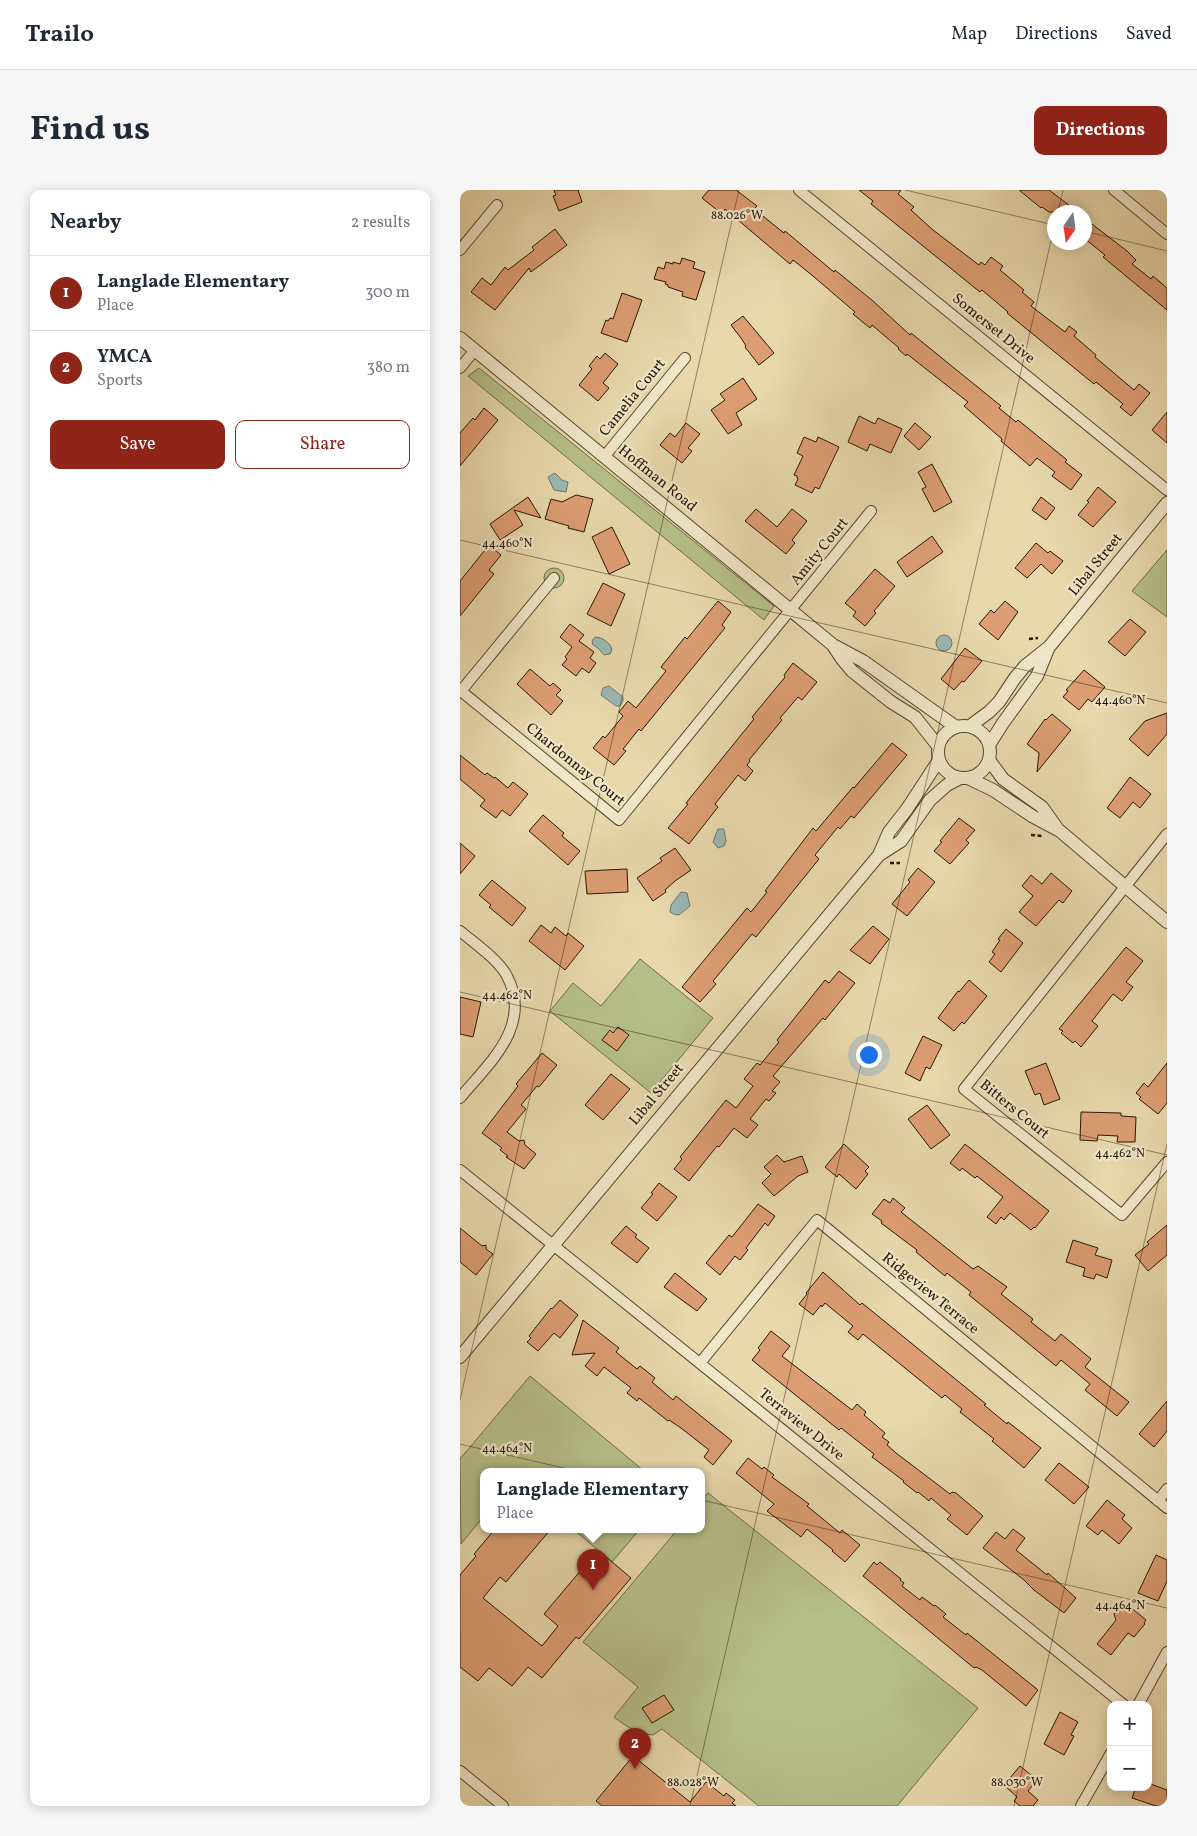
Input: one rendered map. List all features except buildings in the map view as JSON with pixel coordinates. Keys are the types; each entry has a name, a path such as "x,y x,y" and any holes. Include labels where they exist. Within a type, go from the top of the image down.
{"street":[{"name":"Somerset Drive","path":"799,190 1167,490"},
{"path":"1114,190 1167,234"},
{"path":"460,250 497,205"},
{"name":"Hoffman Road","path":"460,338 833,644 863,661 956,727"},
{"path":"460,368 474,350"},
{"name":"Camelia Court","path":"604,457 685,358"},
{"name":"Libal Street","path":"970,726 999,702 1025,666 1050,647 1167,503"},
{"name":"Amity Court","path":"792,610 871,511"},
{"name":"Chardonnay Court","path":"554,578 461,690 620,820 792,610"},
{"name":"Hoffman Road","path":"833,644 852,671 891,702 915,717 938,746"},
{"name":"Libal Street","path":"989,745 1037,676 1050,647"},
{"path":"964,778 981,772 989,760 989,745 982,733 970,726 956,727 944,734 938,746 938,760 947,772 993,790 1032,816 1060,831"},
{"name":"Libal Street","path":"460,1357 879,855 889,832 907,809 938,760"},
{"path":"989,760 1003,779 1042,807 1060,831 1167,922"},
{"name":"Libal Street","path":"879,855 901,841 930,800 947,785 964,778"},
{"path":"1125,887 1167,834"},
{"name":"Bitters Court","path":"1125,887 964,1090 1122,1215 1167,1162"},
{"path":"460,931 490,956 507,975 514,998 514,1021 504,1045 460,1098"},
{"name":"Terraview Drive","path":"460,1170 1119,1701"},
{"name":"Ridgeview Terrace","path":"700,1363 817,1220 1167,1508"},
{"path":"1158,1500 1167,1489"},
{"path":"1140,1701 1167,1652"},
{"path":"1081,1806 1107,1760"},
{"path":"460,1771 503,1806"}],"green space":[{"path":"479,368 774,606 764,620 468,376"},
{"path":"1167,550 1167,617 1132,591"},
{"path":"554,568 561,571 564,578 561,585 554,588 547,585 544,578 547,571"},
{"path":"640,959 713,1018 651,1093 550,1011 573,983 601,1006"},
{"path":"530,1376 640,1468 480,1468 480,1521 461,1544 460,1459"},
{"path":"708,1493 978,1708 897,1806 759,1806 662,1729 653,1735 642,1733 628,1727 614,1717 638,1687 583,1642 675,1533 705,1533 705,1496"},
{"path":"578,1533 637,1533 612,1562"}],"water":[{"path":"555,473 562,480 568,482 566,492 554,490 548,477"},
{"path":"944,635 950,637 952,643 950,649 944,651 938,649 936,643 938,637"},
{"path":"595,637 608,643 612,650 610,654 604,655 593,645 592,641"},
{"path":"609,686 623,697 620,706 616,706 601,695 603,688"},
{"path":"718,829 724,829 726,841 724,846 718,848 713,842"},
{"path":"681,892 687,893 690,906 679,915 673,914 670,912 671,905"}],"place":[{"name":"Langlade Elementary","path":"593,1590"},
{"name":"YMCA","path":"635,1769"}]}
